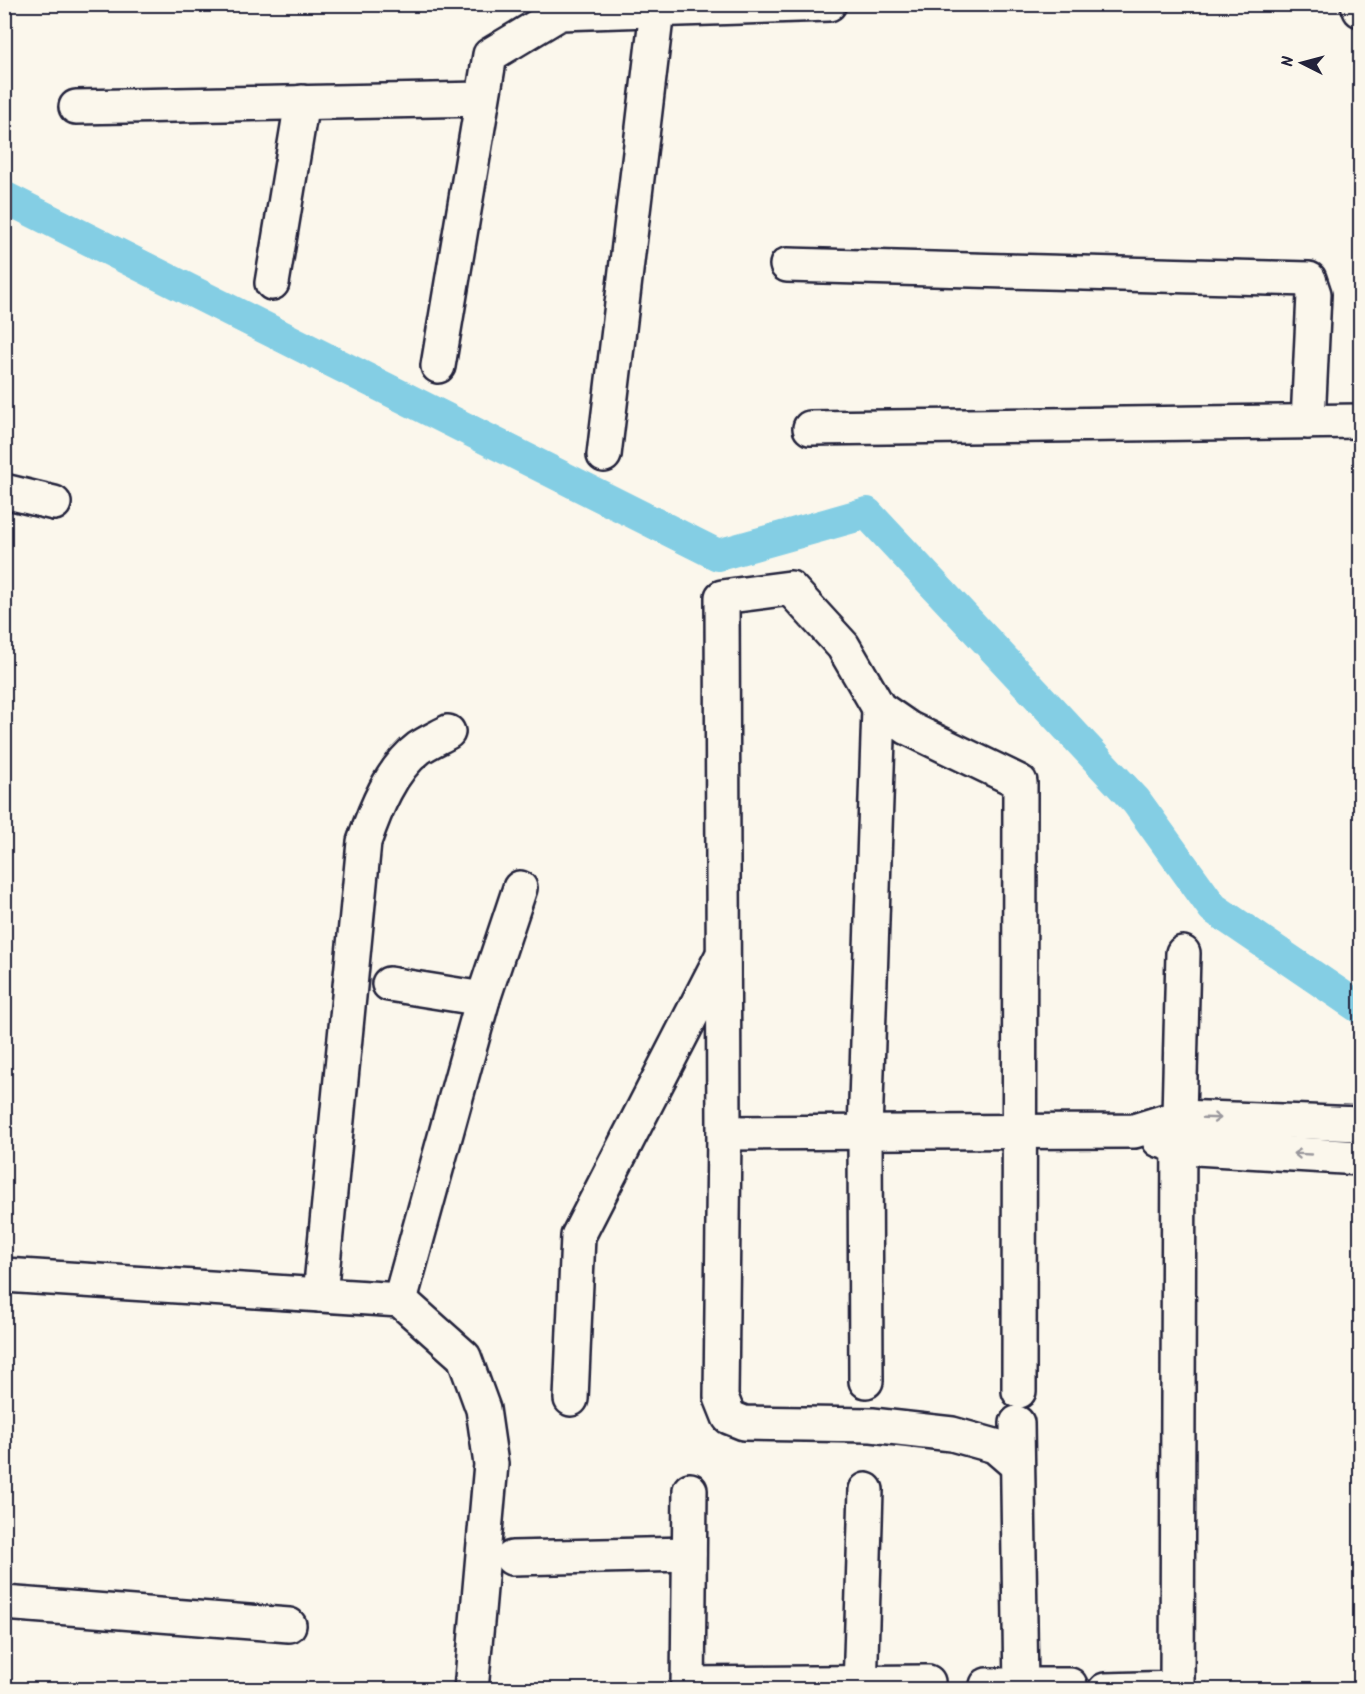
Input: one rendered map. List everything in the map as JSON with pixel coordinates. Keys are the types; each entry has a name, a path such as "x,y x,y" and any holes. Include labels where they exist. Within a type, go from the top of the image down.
{"street":[{"path":"438,366 490,55 559,9 657,10 829,4"},
{"path":"1358,4 1360,10"},
{"path":"604,455 657,10"},
{"path":"76,107 482,99"},
{"path":"272,283 302,102"},
{"path":"788,265 1309,279 1314,294 1308,422"},
{"path":"810,428 1360,421"},
{"path":"4,491 54,503"},
{"path":"1017,1465 995,1446 952,1434 872,1425 744,1423 729,1417 721,1397 724,1133 722,597 790,588 843,646 879,708 908,728 1020,782 1017,1465 1021,1688"},
{"path":"866,1381 865,1132 879,708"},
{"path":"320,1295 364,842 375,808 390,781 417,749 448,732"},
{"path":"400,1300 483,999 520,888"},
{"path":"1106,1689 1177,1688 1179,1132 1183,953"},
{"path":"572,1399 578,1236 723,955"},
{"path":"389,984 483,999"},
{"path":"724,1133 1179,1132 1360,1124"},
{"path":"1179,1132 1360,1158"},
{"path":"4,1275 400,1300 464,1357 483,1409 490,1464 471,1689"},
{"path":"690,1490 688,1687 928,1682"},
{"path":"860,1685 866,1490"},
{"path":"512,1558 690,1554"},
{"path":"4,1603 289,1625"},
{"path":"987,1685 1021,1688 1070,1685"}],"waterway":[{"path":"4,197 718,555 867,513 1136,801 1213,908 1360,1008"}]}
